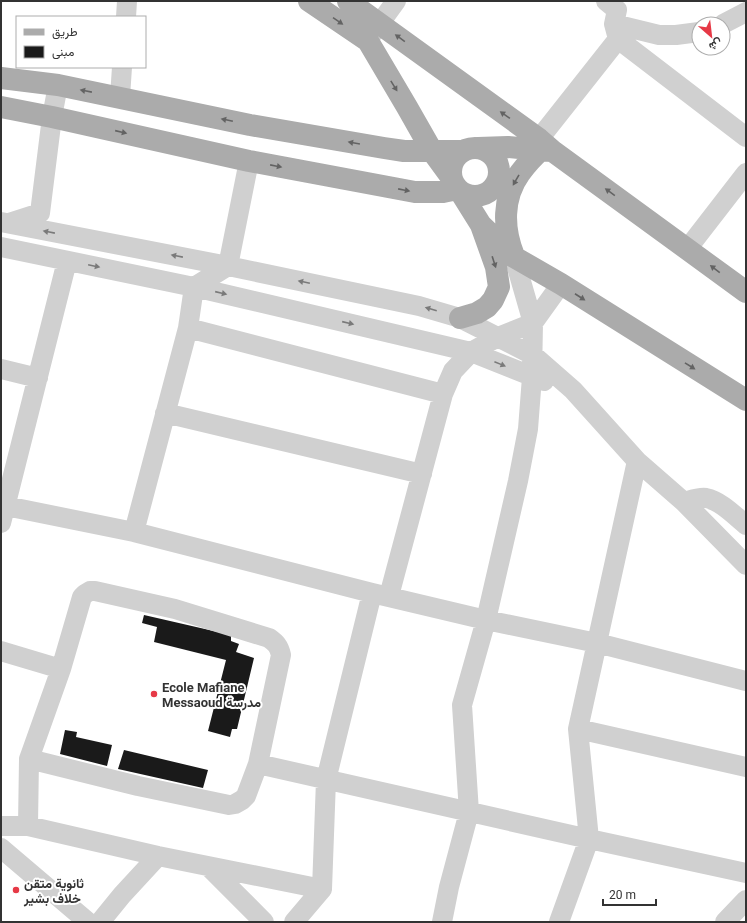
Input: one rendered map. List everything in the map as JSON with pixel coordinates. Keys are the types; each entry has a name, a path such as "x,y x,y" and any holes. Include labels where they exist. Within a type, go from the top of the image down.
{"main road":[{"path":"309,1 368,40 432,151 481,225 496,267 499,287 493,300 487,307 477,313 460,318"},
{"path":"348,1 380,23 544,147 688,248 746,292"},
{"path":"1,78 58,85 250,125 404,151 544,147"},
{"path":"384,148 402,140 409,131 411,118 407,106"},
{"path":"1,107 249,161 415,192 443,192 456,186"},
{"path":"514,257 508,242 506,227 505,213 508,198 512,185 520,173 544,147"},
{"path":"470,149 485,150 491,154 496,160 499,173 498,180 494,187 482,195 475,197 468,196 456,186 450,170 452,162 457,156 470,149"},
{"path":"481,225 514,257 561,284 746,400"}],"street":[{"path":"126,16 127,1"},
{"path":"368,40 396,1"},
{"path":"731,20 746,12"},
{"path":"614,15 659,35 691,33"},
{"path":"614,15 746,137"},
{"path":"544,147 614,15"},
{"path":"120,98 122,68"},
{"path":"4,223 40,213 52,117 58,85"},
{"path":"134,532 164,413 188,328 194,287 228,266 249,161"},
{"path":"688,248 746,173"},
{"path":"4,223 2,247 194,287 471,352 532,377 573,390"},
{"path":"4,223 228,266 419,306 460,318 533,355 573,390 637,461 684,502 746,565"},
{"path":"442,922 449,887 469,812 462,706 486,620 518,481 528,429 532,377 533,323 514,257"},
{"path":"67,261 38,378 2,511 134,532 486,620 597,642 746,681"},
{"path":"294,922 322,889 326,780 381,594 422,474 448,380 453,371 471,352 498,337 533,323 561,284"},
{"path":"188,328 443,394"},
{"path":"1,369 38,378"},
{"path":"164,413 422,474"},
{"path":"559,922 589,839 578,729 637,461"},
{"path":"684,502 708,498 724,507 746,525"},
{"path":"28,826 29,759 61,669 82,597 85,594 90,591 95,591 175,609 270,638 279,647 281,654 258,764 246,796 235,804 229,805 138,786 29,759"},
{"path":"1,651 61,669"},
{"path":"578,729 746,767"},
{"path":"258,764 746,873"},
{"path":"1,826 28,826 209,867 322,889"},
{"path":"1,848 88,922"},
{"path":"100,922 122,895 158,856"},
{"path":"209,867 264,922"},
{"path":"725,922 746,900"}],"building":[{"path":"144,615 231,635 231,641 239,644 236,652 254,658 237,729 232,729 230,737 208,731 226,660 154,642 157,627 142,623"},
{"path":"65,730 77,732 76,737 112,745 107,766 60,754"},
{"path":"124,750 208,770 203,788 118,769"}],"place":[{"name":"Ecole Mafiane Messaoud مدرسة","path":"154,694"},
{"name":"ثانوية متقن خلاف بشير","path":"16,890"}]}
